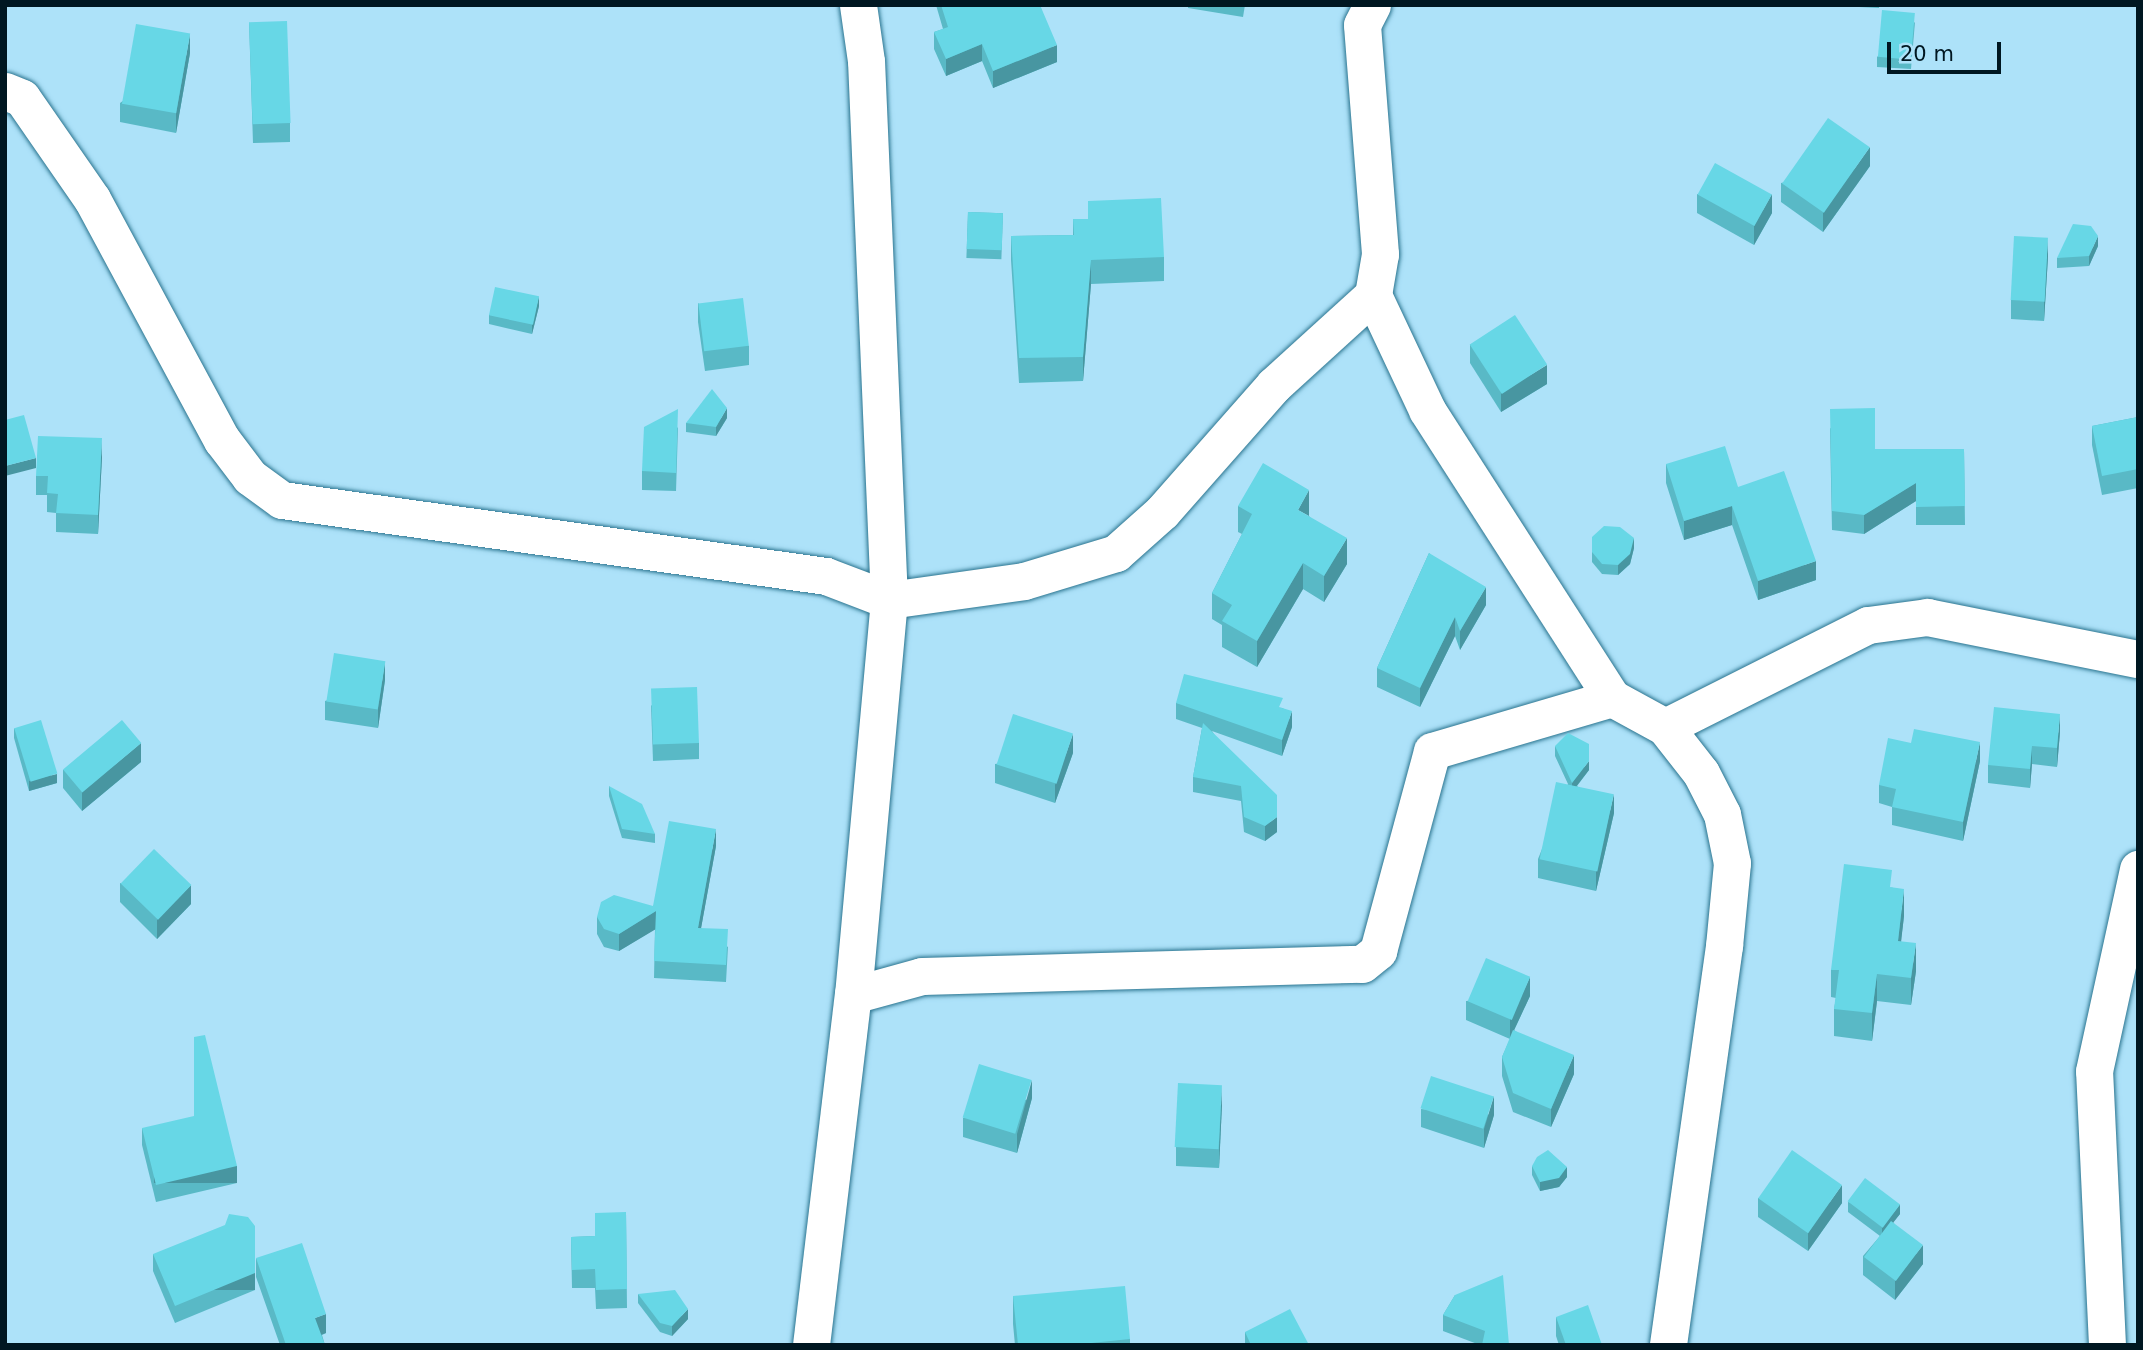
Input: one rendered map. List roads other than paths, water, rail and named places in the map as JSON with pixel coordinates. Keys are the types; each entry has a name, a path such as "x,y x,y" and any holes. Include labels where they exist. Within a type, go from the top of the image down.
{"street":[{"path":"811,1345 853,995 890,600 866,61 858,5"},
{"path":"1372,5 1362,25 1380,254 1373,295 1427,410 1612,698 1665,727 1701,773 1722,814 1732,863 1668,1345"},
{"path":"5,92 22,98 92,199 222,440 250,477 282,500 825,576 890,600 1024,581 1116,553 1162,512 1274,385 1373,295"},
{"path":"1665,727 1868,625 1927,617 2138,659"},
{"path":"853,995 922,976 1362,964 1378,951 1432,751 1612,698"},
{"path":"2107,1345 2094,1071 2138,869"}]}
